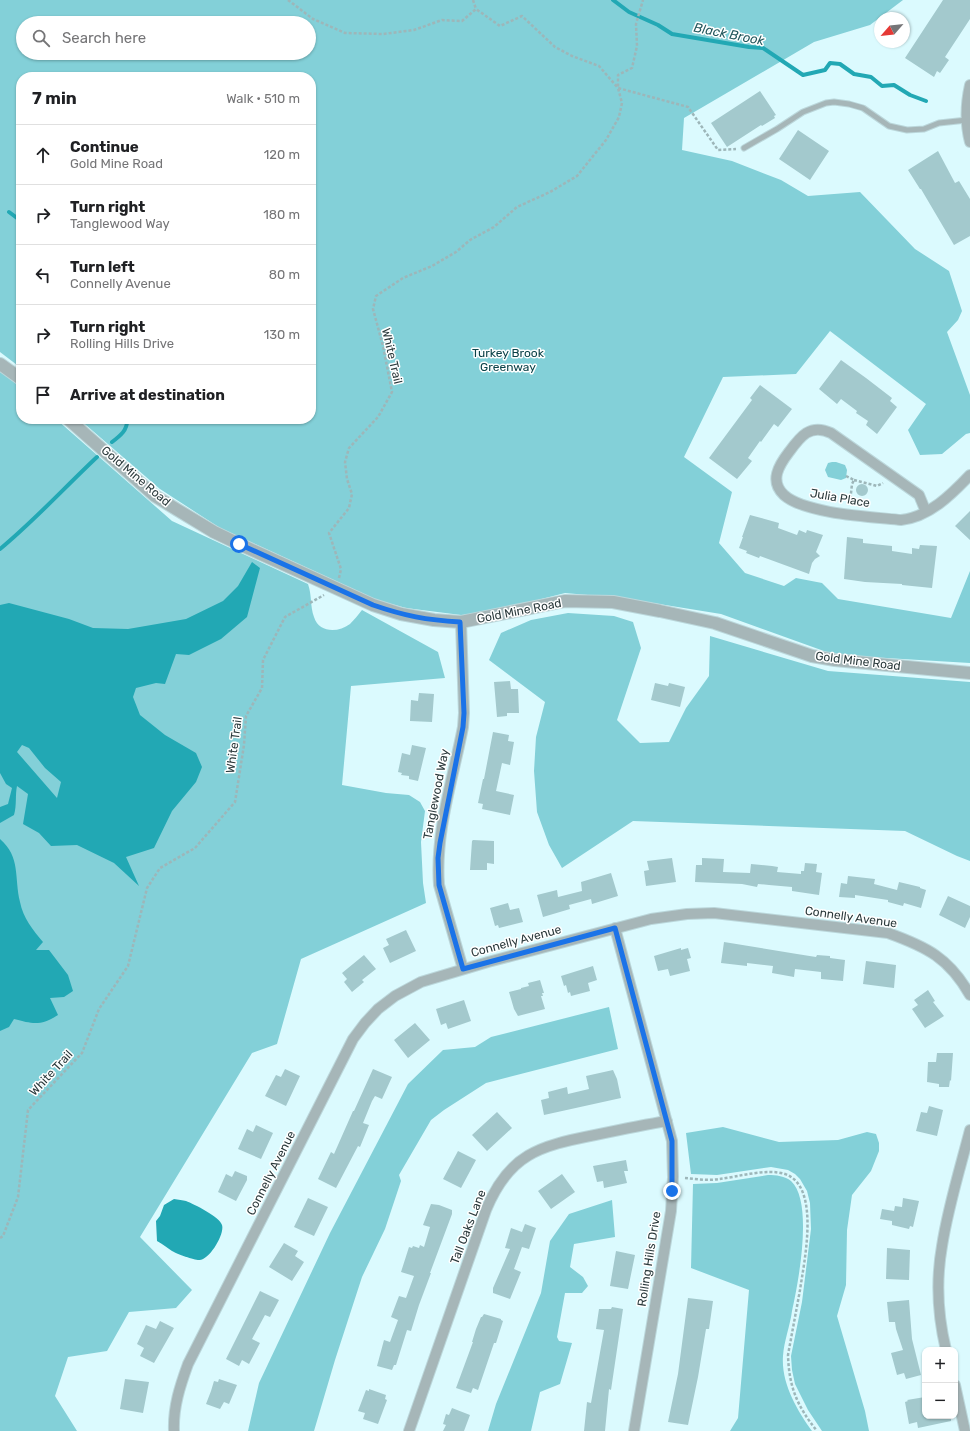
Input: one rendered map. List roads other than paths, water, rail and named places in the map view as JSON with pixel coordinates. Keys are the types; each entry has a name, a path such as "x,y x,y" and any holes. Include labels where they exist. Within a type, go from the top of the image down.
{"street":[{"path":"970,85 967,102 967,120 970,142"},
{"path":"0,364 16,376"},
{"name":"Gold Mine Road","path":"74,424 155,496 214,532 373,605 401,614 434,620 460,622 565,601 613,602 715,623 812,656 835,660 970,673"},
{"name":"Julia Place","path":"926,512 919,495 824,430 812,431 802,436 780,464 777,471 778,484 783,494 794,501 810,507 852,515 901,520 926,512 949,497 970,475"},
{"name":"Tanglewood Way","path":"460,622 464,713 440,843 438,864 439,885 463,969"},
{"name":"Connelly Avenue","path":"174,1431 175,1411 180,1388 188,1364 353,1039 365,1023 378,1010 395,996 420,982 615,928 668,916 714,914 888,933 915,943 935,954 949,965 963,982 970,995"},
{"name":"Rolling Hills Drive","path":"615,928 672,1141 673,1177 670,1211 634,1431"},
{"name":"Tall Oaks Lane","path":"409,1431 486,1210 498,1185 514,1166 541,1148 567,1140 667,1121"},
{"path":"946,1347 939,1296 940,1261 946,1225 970,1130"},
{"path":"958,1393 967,1417 965,1431"}],"lane":[{"path":"744,148 777,130 803,112 826,103 834,102 849,104 863,108 889,126 907,130 924,129 939,123 967,120"}],"waterway":[{"name":"Black Brook","path":"613,0 629,12 658,25 672,34 763,48 803,75 825,70 830,63 840,64 854,74 871,77 882,86 894,85 910,95 926,101"},
{"path":"9,212 16,217"},
{"path":"112,442 121,435 125,430 127,424"},
{"path":"0,549 37,516 97,457"}],"park label":[{"name":"Turkey Brook Greenway","path":"508,360"}]}
